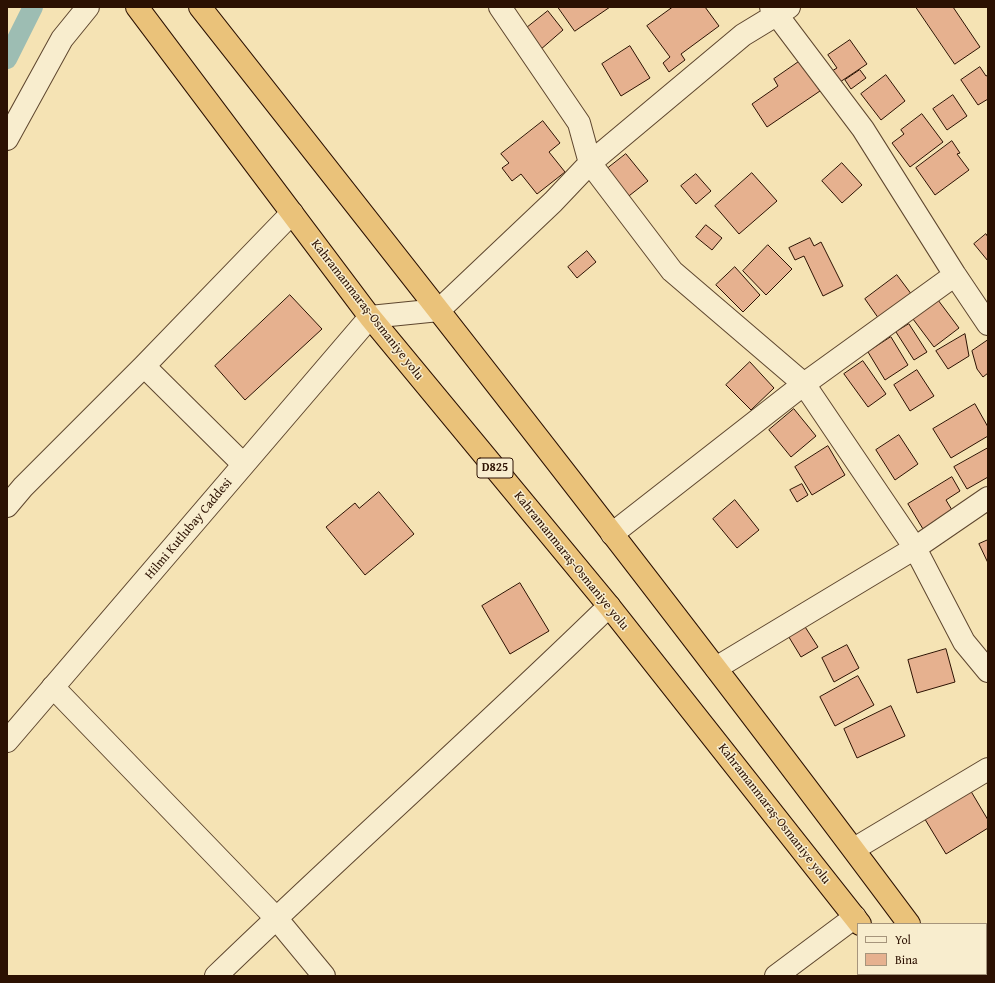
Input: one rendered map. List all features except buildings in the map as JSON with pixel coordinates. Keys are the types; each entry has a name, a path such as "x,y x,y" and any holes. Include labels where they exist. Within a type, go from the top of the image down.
{"highway":[{"name":"Kahramanmaraş-Osmaniye yolu","path":"137,7 370,317 609,606 858,921"},
{"path":"200,7 439,310 716,668 854,849 908,923"}],"street":[{"path":"7,139 62,39 88,7"},
{"path":"500,7 579,123 590,163 672,271 804,384 915,548 964,642 988,671"},
{"path":"370,317 439,310 553,202 590,163 743,35 779,9 863,129 954,275 988,324"},
{"path":"7,506 23,487 144,366 292,213"},
{"path":"612,534 804,384 954,275"},
{"name":"Hilmi Kutlubay Caddesi","path":"7,741 370,317"},
{"path":"144,366 243,464"},
{"path":"716,668 915,548 988,498"},
{"path":"216,976 276,918 512,700 609,606"},
{"path":"53,687 276,918 324,976"},
{"path":"854,849 988,769"},
{"path":"776,976 858,921"}],"waterway":[{"path":"7,59 33,7"}]}
